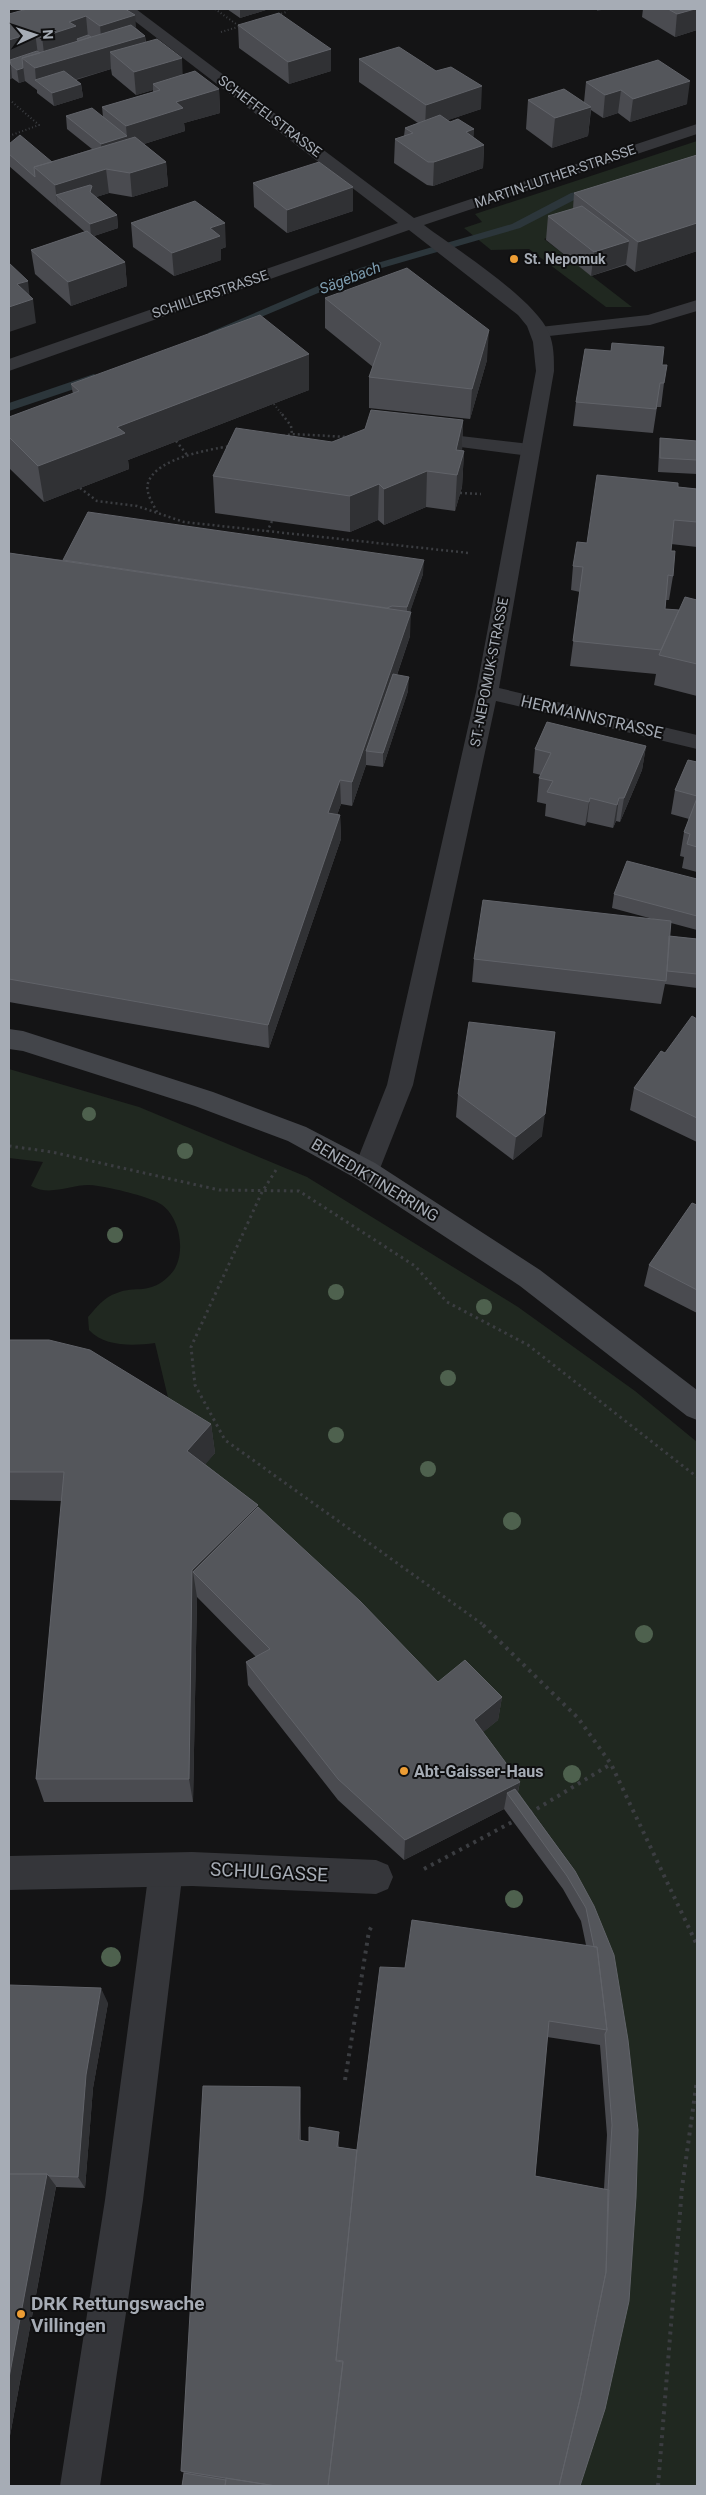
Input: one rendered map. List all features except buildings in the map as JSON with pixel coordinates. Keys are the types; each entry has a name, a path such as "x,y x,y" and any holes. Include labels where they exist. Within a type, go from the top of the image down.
{"main road":[{"name":"BENEDIKTINERRING","path":"9,1039 23,1041 204,1099 297,1134 366,1171 530,1278 697,1407"}],"street":[{"name":"SCHEFFELSTRASSE","path":"127,9 412,224"},
{"name":"MARTIN-LUTHER-STRASSE","path":"412,224 697,128"},
{"name":"ST.-NEPOMUK-STRASSE","path":"366,1171 400,1085 487,692 545,371 546,351 540,332 527,314 464,262 412,224"},
{"name":"SCHILLERSTRASSE","path":"9,365 412,224"},
{"path":"540,332 650,320 697,305"},
{"path":"452,441 530,450"},
{"name":"HERMANNSTRASSE","path":"487,692 697,742"},
{"path":"80,2486 124,2200 166,1870"},
{"name":"SCHULGASSE","path":"9,1873 166,1870 387,1880"}],"path":[{"path":"215,9 239,26"},
{"path":"277,15 286,12 287,9"},
{"path":"177,46 249,24"},
{"path":"9,136 39,125 11,101"},
{"path":"274,404 290,426 292,434"},
{"path":"275,438 292,434 352,438"},
{"path":"176,442 188,456"},
{"path":"157,512 149,495 148,483 156,471 172,461 230,446"},
{"path":"80,488 97,500 136,506 184,522 512,556"},
{"path":"267,532 272,521"},
{"path":"9,1146 52,1152 219,1190 299,1191 415,1266 447,1302 528,1345 697,1476"},
{"path":"279,1165 262,1192 191,1347 195,1385 225,1440 485,1626 578,1718 610,1764 697,1945"},
{"path":"529,1813 610,1764"},
{"path":"346,2080 369,1932 387,1880 514,1821"},
{"path":"658,2486 682,2188 697,2080"}],"shaded area":[{"path":"697,141 697,183 544,239 632,307 606,307 529,249 491,250 464,228 482,222 475,214"},
{"path":"9,1069 139,1107 307,1177 518,1307 635,1391 697,1442 697,2486 576,2486 623,2307 590,1920 571,1885 471,1742 497,1720 436,1705 192,1480 175,1427 155,1343 129,1345 103,1340 89,1330 88,1317 108,1297 124,1291 156,1286 170,1275 176,1267 180,1247 179,1236 172,1216 157,1202 129,1192 89,1185 56,1190 39,1189 31,1186 43,1162 9,1158"}],"waterway":[{"name":"Sägebach","path":"214,333 364,270 516,226 575,195 596,191"},
{"name":"Sägebach","path":"9,407 94,378"}],"place":[{"name":"St. Nepomuk","path":"514,259"},
{"name":"Abt-Gaisser-Haus","path":"404,1771"},
{"name":"DRK Rettungswache Villingen","path":"21,2314"}]}
